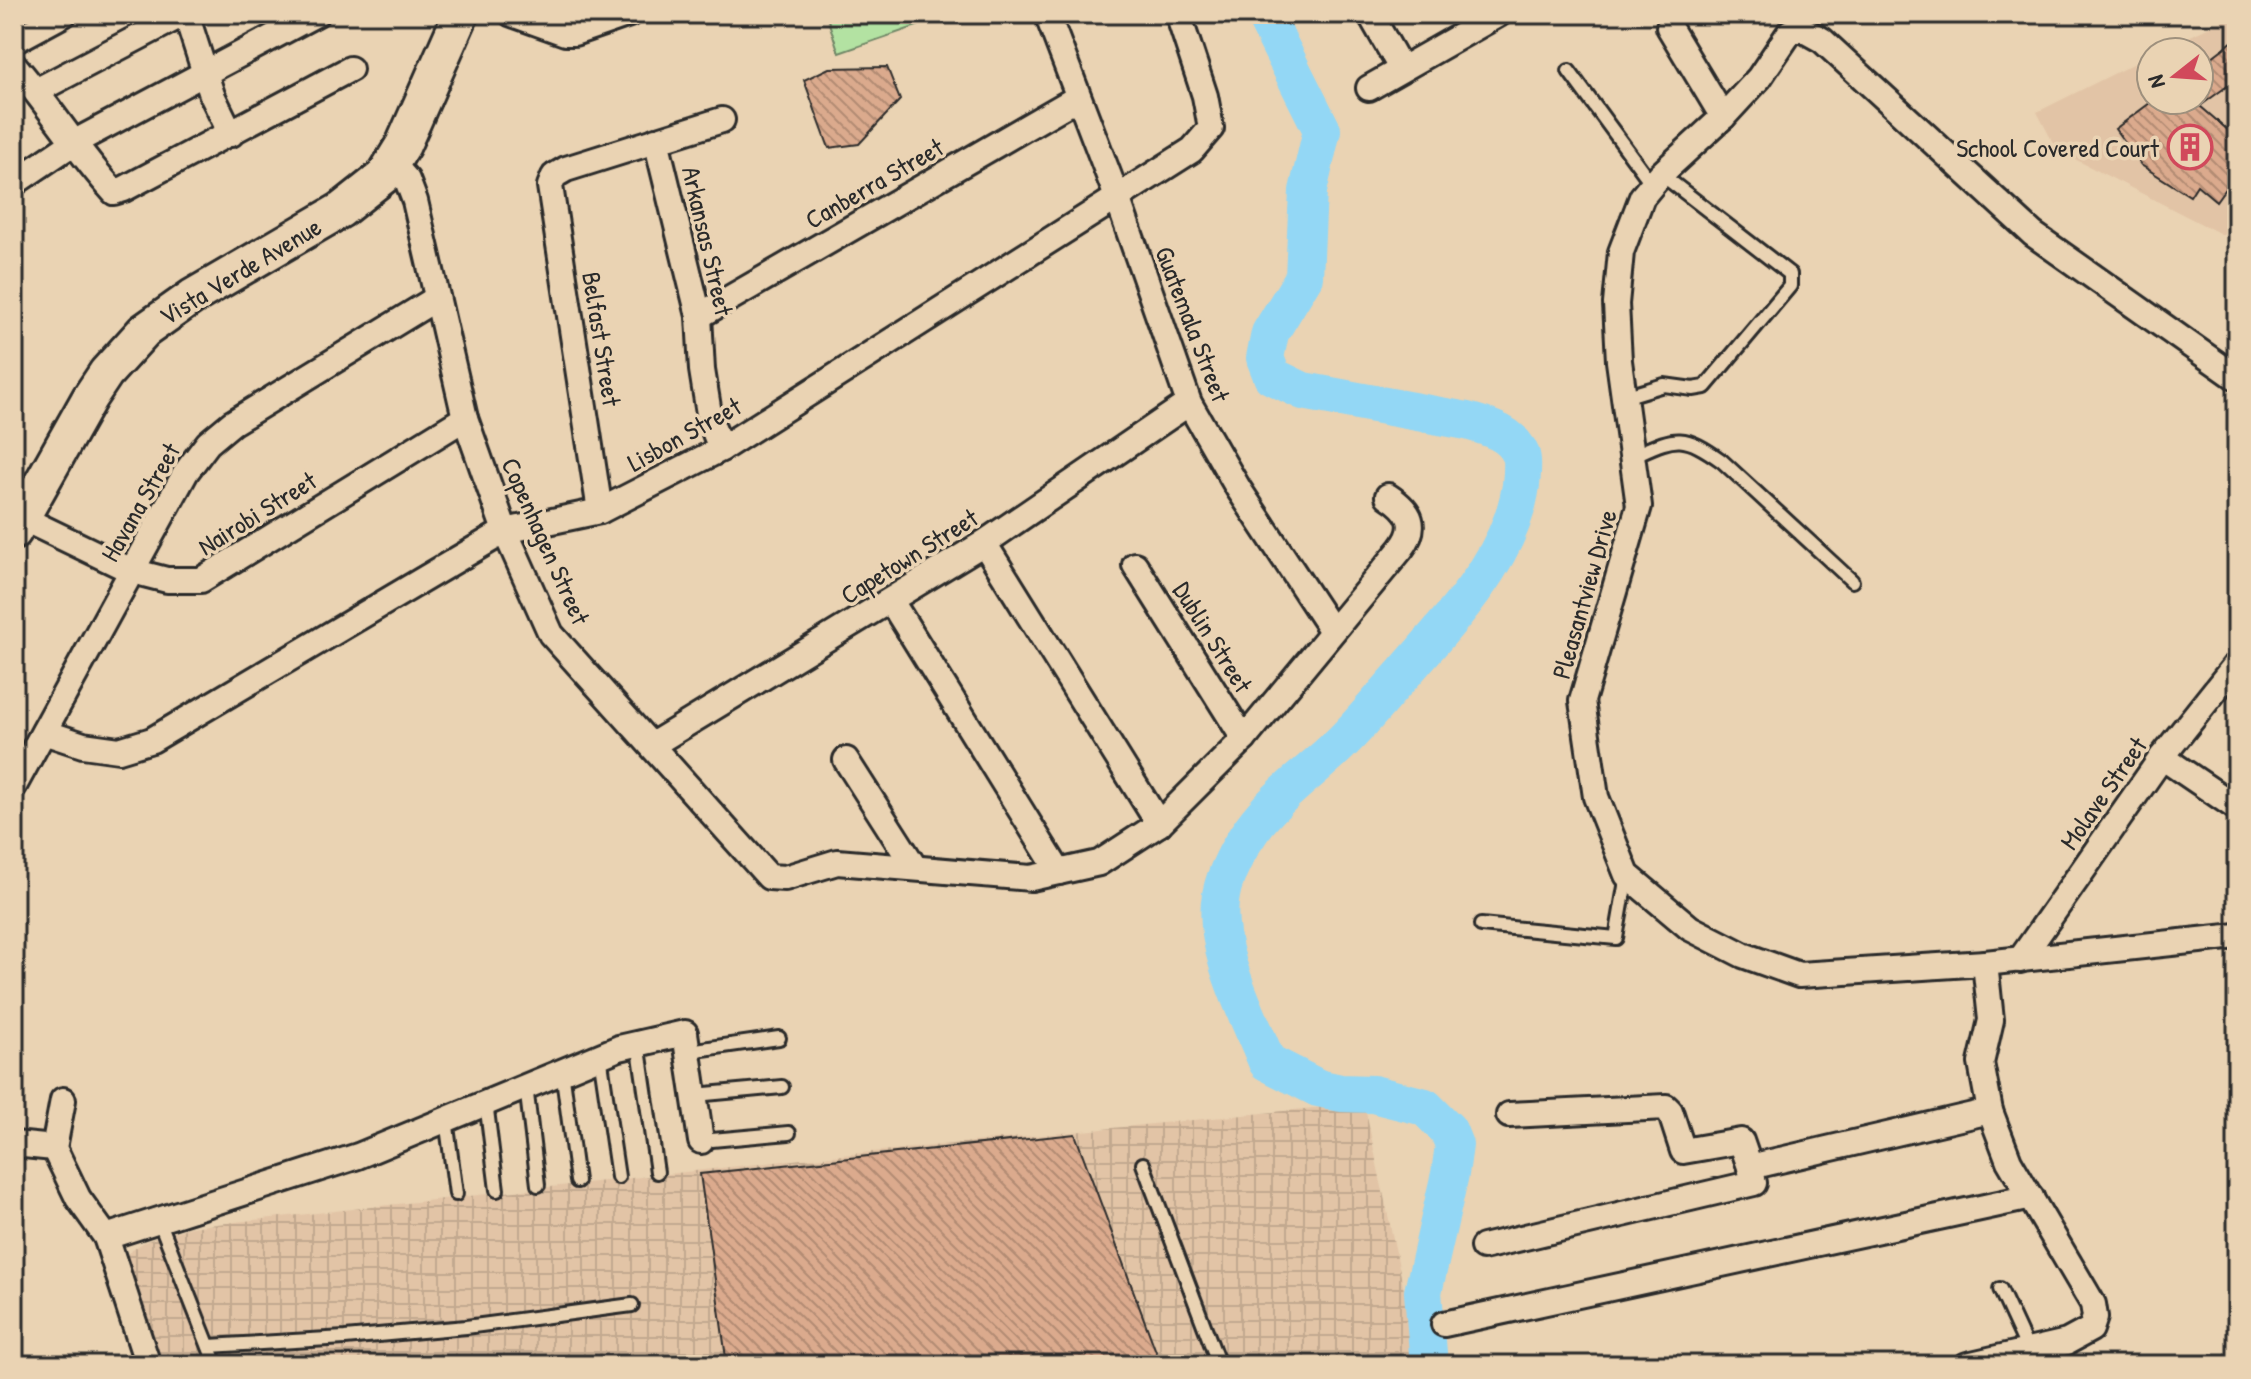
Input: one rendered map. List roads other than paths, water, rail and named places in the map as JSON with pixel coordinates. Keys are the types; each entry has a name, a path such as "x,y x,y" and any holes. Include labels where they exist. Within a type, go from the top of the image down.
{"street":[{"path":"14,41 64,14"},
{"path":"36,91 184,14 204,73 231,134"},
{"path":"14,183 73,143 316,14"},
{"name":"Vista Verde Avenue","path":"18,525 90,397 116,361 144,331 192,297 356,200 393,164 461,14"},
{"path":"512,14 565,33 574,33 629,14"},
{"name":"Guatemala Street","path":"1047,14 1117,197 1189,403 1238,488 1332,631"},
{"name":"Lisbon Street","path":"44,732 83,745 119,750 152,740 505,531 600,511 721,449 1192,150 1211,128 1205,96 1178,14"},
{"path":"1370,14 1401,68"},
{"path":"1369,88 1499,14"},
{"path":"1669,27 1723,117"},
{"name":"Pleasantview Drive","path":"2237,378 2033,234 1822,40 1802,29 1790,32 1759,78 1642,197 1621,252 1616,304 1619,361 1639,506 1582,701 1596,797 1627,875 1690,928 1743,955 1799,975 2020,960 2237,936"},
{"path":"14,65 87,163 114,192 231,134 350,69"},
{"name":"Canberra Street","path":"699,316 1077,98"},
{"path":"656,140 722,120"},
{"name":"Arkansas Street","path":"656,140 699,316 710,420 721,449"},
{"name":"Belfast Street","path":"600,511 550,186 554,176 566,169 656,140"},
{"name":"Copenhagen Street","path":"393,164 407,180 415,201 465,418 505,531 551,634 769,877 785,878 837,862 915,868"},
{"name":"Havana Street","path":"14,786 186,472 208,443 232,423 437,298"},
{"name":"Capetown Street","path":"652,745 984,543 1189,403"},
{"name":"Nairobi Street","path":"18,525 132,571 167,580 201,580 465,418"},
{"path":"846,760 915,868 1031,878 1099,863 1159,824 1244,739 1411,537 1408,514 1388,496"},
{"path":"984,543 1159,824"},
{"name":"Dublin Street","path":"1135,565 1244,739"},
{"path":"891,601 1059,872"},
{"name":"Molave Street","path":"2020,960 2162,757 2237,663"},
{"path":"2162,757 2237,808"},
{"path":"1967,1365 2029,1352 2081,1336 2091,1329 2095,1317 2085,1289 2009,1161 1990,1111 1981,1063 1991,1020 1985,963"},
{"path":"106,1237 358,1156 600,1055 638,1042 685,1033 701,1141"},
{"path":"63,1100 54,1148 78,1198 106,1237 148,1365"},
{"path":"1483,1247 1754,1183 1741,1141 1683,1151 1666,1107 1509,1115"},
{"path":"1750,1167 1990,1111"},
{"path":"14,1144 54,1148"},
{"path":"1444,1324 2031,1197"}],"lane":[{"path":"1569,71 1657,179 1790,274 1790,286 1705,387 1693,389 1664,385 1624,397"},
{"path":"1632,456 1662,443 1684,438 1703,447 1852,581"},
{"path":"1481,925 1616,938 1627,875"},
{"path":"689,1051 779,1038"},
{"path":"638,1042 657,1172"},
{"path":"600,1055 618,1177"},
{"path":"562,1070 577,1181"},
{"path":"526,1086 538,1185"},
{"path":"695,1095 782,1087"},
{"path":"486,1102 497,1190"},
{"path":"446,1119 456,1194"},
{"path":"701,1141 789,1133"},
{"path":"1143,1164 1219,1365"},
{"path":"159,1220 216,1365"},
{"path":"2000,1289 2029,1352"},
{"path":"209,1346 466,1327 632,1305"}],"waterway":[{"path":"1264,14 1322,130 1308,191 1304,277 1270,333 1265,358 1272,376 1303,391 1483,426 1512,441 1522,459 1518,501 1509,529 1480,581 1356,728 1261,817 1238,852 1221,895 1219,915 1226,958 1267,1062 1318,1088 1341,1093 1373,1094 1425,1107 1448,1130 1454,1145 1450,1174 1423,1292 1429,1365"}],"place":[{"name":"School Covered Court","path":"2190,147"}]}
